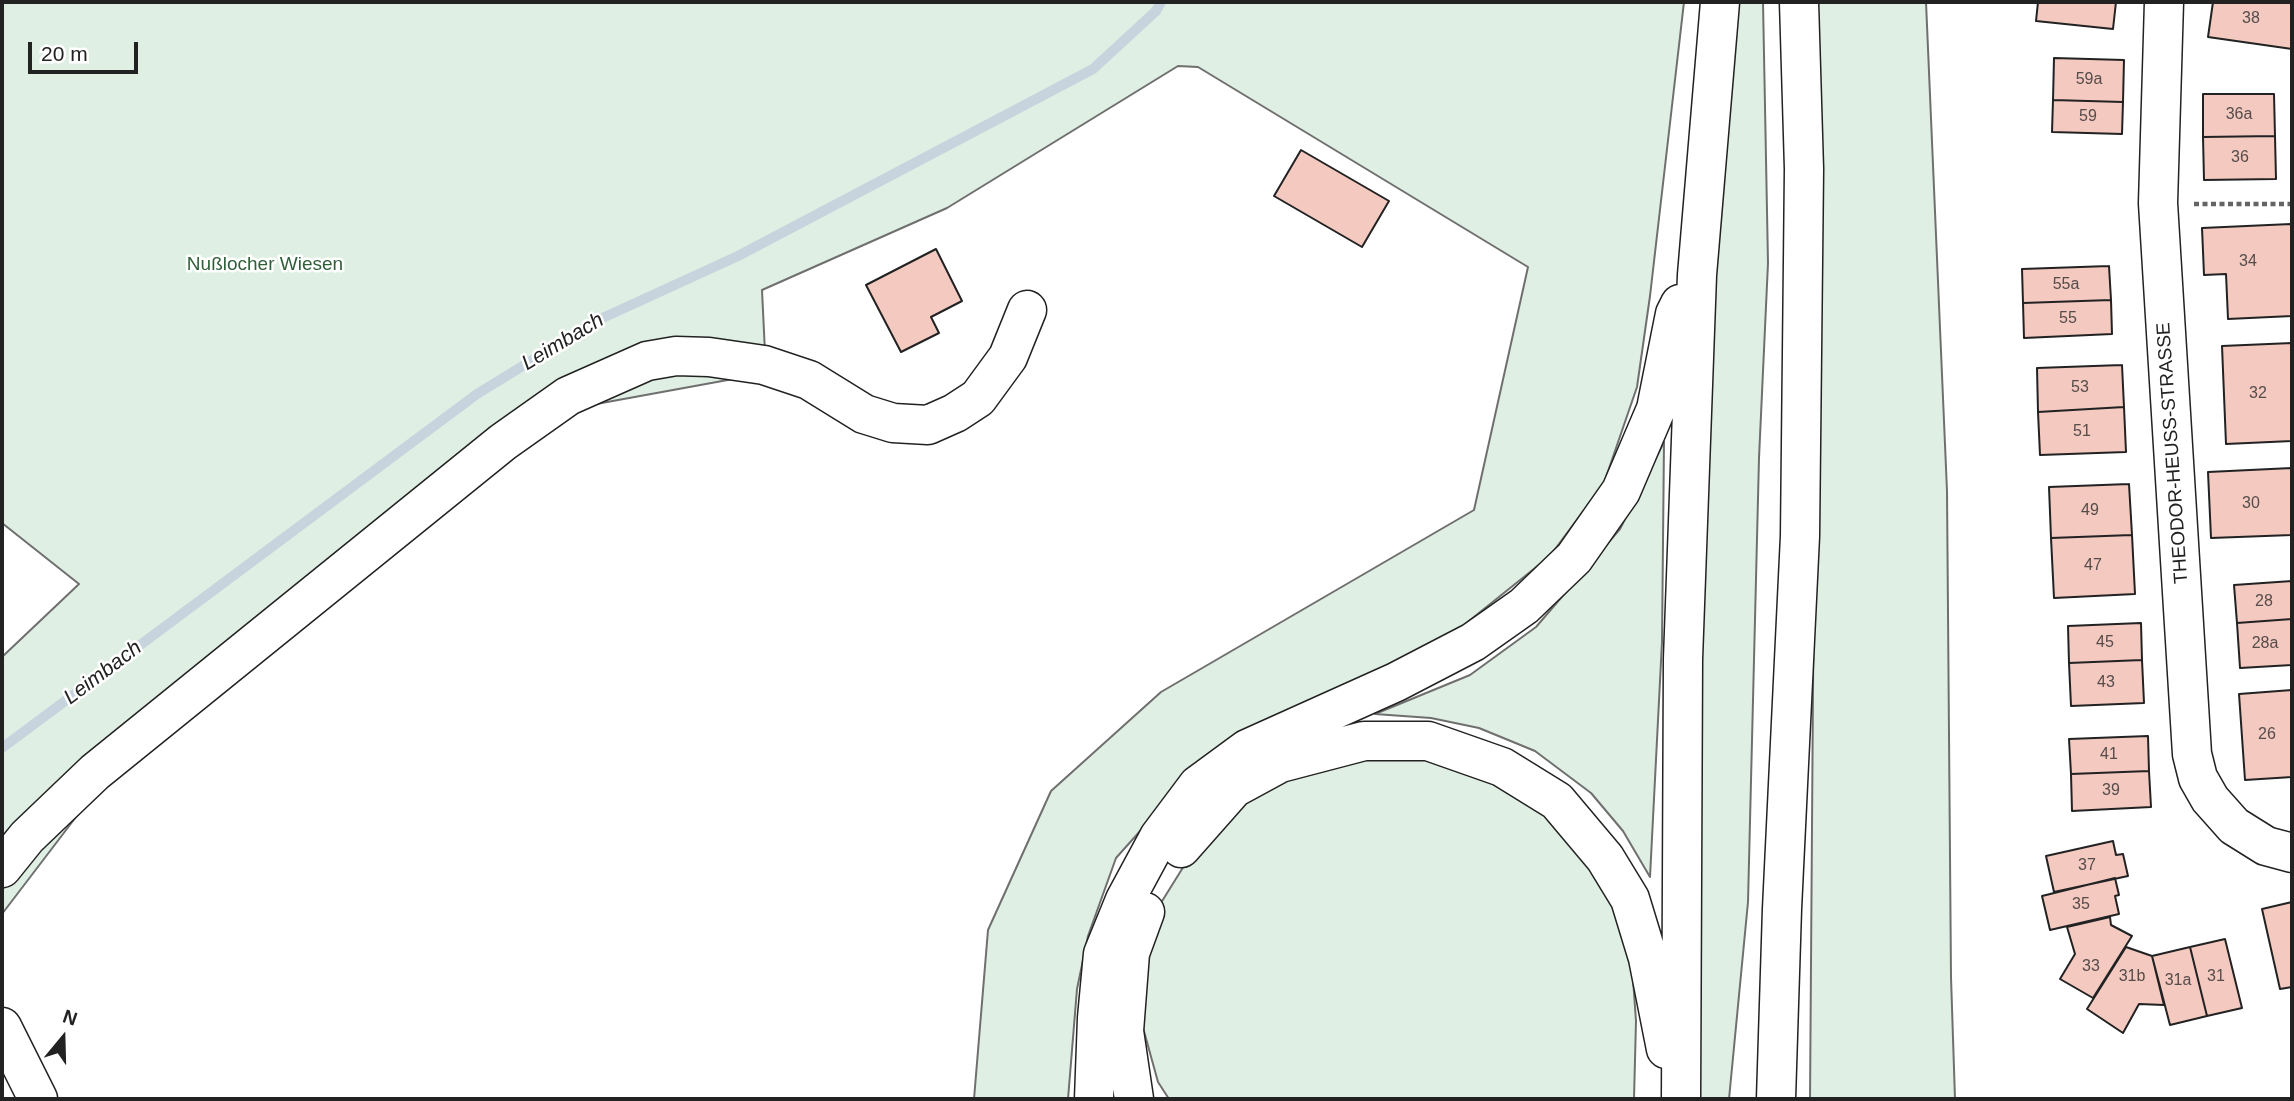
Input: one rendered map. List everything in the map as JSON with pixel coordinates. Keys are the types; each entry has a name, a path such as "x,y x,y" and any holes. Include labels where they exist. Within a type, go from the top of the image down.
{"main road":[{"path":"1681,1099 1683,659 1696,275 1720,2"},
{"path":"1776,1099 1800,536 1804,169 1799,2"},
{"name":"THEODOR-HEUSS-STRASSE","path":"2164,2 2158,203 2192,754 2198,778 2210,799 2234,826 2266,846 2292,853"},
{"path":"1094,1099 1103,954 1125,900 1159,837 1198,785 1247,749 1396,681 1473,642 1524,606 1574,558 1621,491 1651,421 1675,314 1696,275"},
{"path":"2,868 27,837 95,772 503,442 568,396 647,361 676,356 709,357 764,365 809,380 864,414 893,423 928,425 955,413 978,398 1009,357 1027,310"},
{"path":"1136,1096 1124,1031 1130,953 1151,895 1188,837 1234,788 1280,763 1364,741 1428,741 1502,767 1557,802 1605,858 1630,899 1648,958 1675,1099"},
{"path":"1764,1099 1782,909"},
{"path":"2,1027 32,1093"}],"path":[{"path":"2158,203 2292,204"}],"green space":[{"name":"Nußlocher Wiesen","path":"2,2 1684,2 1637,387 1604,483 1550,556 1459,629 1167,801 1116,858 1088,936 1077,989 1068,1099 974,1099 988,930 1051,791 1161,692 1474,510 1528,267 1198,67 1178,66 947,208 762,290 766,373 558,411 92,796 2,914 2,657 79,584 2,523"},
{"path":"1732,2 1763,2 1768,263 1759,458 1748,902 1729,1099 1685,1099 1711,261"},
{"path":"1818,2 1926,2 1947,491 1951,977 1955,1099 1810,1099"},
{"path":"1664,442 1662,642 1650,877 1623,831 1591,793 1535,751 1479,728 1431,718 1375,714 1470,675 1536,627 1620,529"},
{"path":"1347,753 1462,760 1572,825 1630,936 1636,1021 1634,1099 1169,1099 1158,1082 1142,1024 1144,959 1159,906 1197,845 1240,802"}],"building":[{"path":"2038,2 2116,2 2113,29 2036,21"},
{"path":"2213,2 2292,2 2292,49 2208,37"},
{"path":"2054,58 2124,60 2123,102 2053,100"},
{"path":"2203,94 2274,94 2275,136 2203,137"},
{"path":"2053,100 2123,102 2122,134 2052,132"},
{"path":"2275,136 2276,179 2204,180 2203,137"},
{"path":"1301,150 1389,201 1362,247 1274,196"},
{"path":"2291,224 2292,316 2228,319 2226,274 2204,275 2202,228"},
{"path":"936,249 962,301 931,317 939,333 901,352 866,285"},
{"path":"2109,266 2111,300 2023,303 2022,269"},
{"path":"2111,300 2112,334 2024,338 2023,303"},
{"path":"2292,343 2292,441 2226,444 2222,346"},
{"path":"2122,365 2124,407 2038,412 2037,368"},
{"path":"2124,407 2126,452 2040,455 2038,412"},
{"path":"2292,468 2292,535 2211,538 2208,472"},
{"path":"2129,484 2132,535 2051,538 2049,487"},
{"path":"2132,535 2135,594 2054,598 2051,538"},
{"path":"2292,581 2292,619 2237,623 2234,585"},
{"path":"2292,619 2292,665 2240,668 2237,623"},
{"path":"2141,623 2142,660 2069,663 2068,626"},
{"path":"2142,660 2144,703 2071,706 2069,663"},
{"path":"2292,690 2292,777 2245,780 2239,694"},
{"path":"2148,736 2149,771 2071,774 2069,739"},
{"path":"2149,771 2151,807 2072,811 2071,774"},
{"path":"2113,841 2116,855 2123,854 2128,876 2054,892 2046,856"},
{"path":"2115,878 2119,914 2050,930 2042,896"},
{"path":"2292,902 2292,987 2280,989 2262,909"},
{"path":"2110,917 2111,925 2132,936 2093,998 2060,979 2075,954 2067,927"},
{"path":"2225,939 2242,1008 2207,1016 2190,947"},
{"path":"2126,947 2152,956 2164,1005 2139,1004 2123,1033 2087,1009"},
{"path":"2190,947 2207,1016 2170,1025 2152,956"}],"waterway":[{"name":"Leimbach","path":"2,748 477,394 596,321 738,256 1093,69 1156,11 1161,2"}]}
